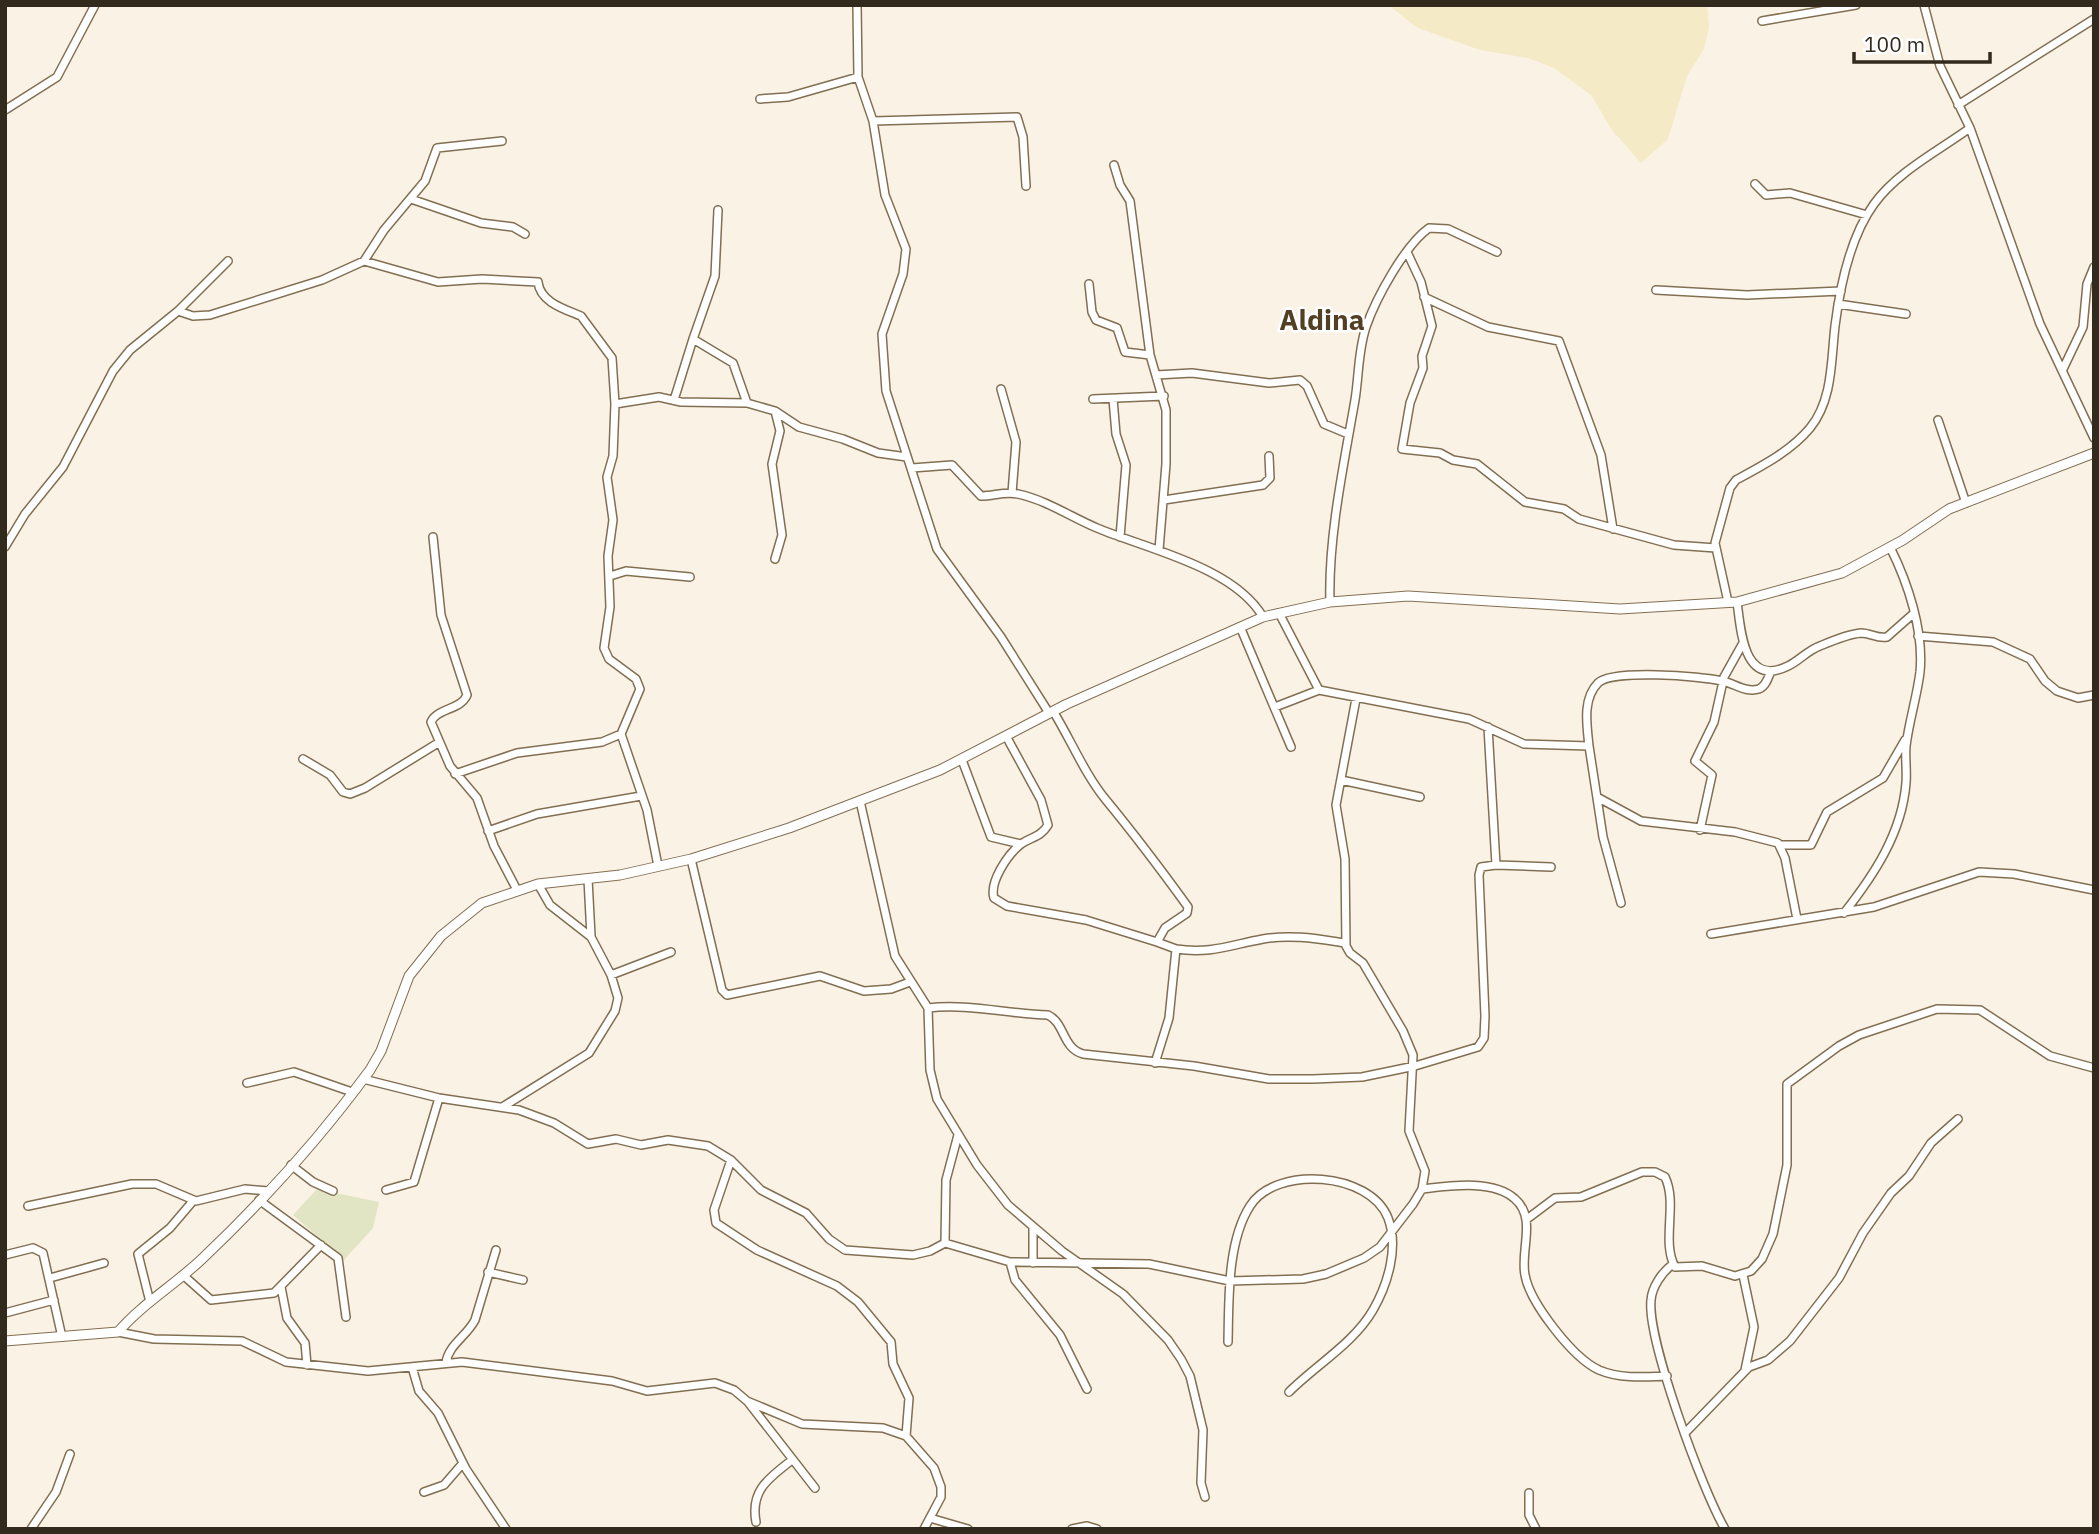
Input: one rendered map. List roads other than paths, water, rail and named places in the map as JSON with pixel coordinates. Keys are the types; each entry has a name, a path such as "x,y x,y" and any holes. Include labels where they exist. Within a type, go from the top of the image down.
{"street":[{"path":"5,110 57,76 95,5"},
{"path":"857,5 858,77 873,121 885,195 906,249 905,265 882,334 884,386 930,530 945,564 1001,637 1106,800 1119,812 1131,834 1188,907 1187,914 1165,928 1157,942"},
{"path":"1762,21 1856,5"},
{"path":"1924,5 1940,66 1970,128 2039,324 2094,438"},
{"path":"1958,105 2094,19"},
{"path":"760,99 788,96 858,77"},
{"path":"873,121 1017,117 1023,137 1026,186"},
{"path":"1913,614 1887,637 1856,634 1818,646 1791,665 1771,671 1756,666 1743,643 1716,548 1717,530 1733,484 1794,444 1820,413 1829,381 1841,291 1851,253 1867,215 1882,194 1901,176 1970,128"},
{"path":"178,311 193,316 210,315 323,280 364,261 384,230 425,181 437,148 502,141"},
{"path":"1114,165 1120,185 1130,201 1150,355 1164,396 1167,445 1159,550"},
{"path":"1755,184 1766,195 1790,193 1867,215"},
{"path":"411,199 481,223 513,227 525,234"},
{"path":"674,400 699,315 715,276 718,210"},
{"path":"1330,602 1329,581 1348,434 1360,348 1368,320 1407,252 1425,231 1438,226 1497,252"},
{"path":"1407,252 1432,329 1423,354 1423,368 1410,403 1402,449 1440,453 1452,460 1477,464 1525,502 1564,509 1579,519 1674,545 1716,548"},
{"path":"5,547 25,514 63,467 113,370 130,350 178,311 228,261"},
{"path":"364,261 438,282 482,279 538,282 545,297 565,310 581,316 591,333 605,346 613,364 613,456 607,477 613,516 608,556 610,576 605,653 640,685 636,703 621,734 602,742 517,753 455,774"},
{"path":"2063,369 2083,327 2087,284 2094,267"},
{"path":"1089,284 1092,312 1096,320 1117,328 1125,352 1150,355"},
{"path":"1656,290 1747,295 1841,291"},
{"path":"1424,298 1488,327 1559,341 1601,455 1608,484 1613,529"},
{"path":"1838,304 1906,314"},
{"path":"694,339 733,363 747,403"},
{"path":"1156,374 1192,373 1269,383 1300,380 1307,386 1324,424 1348,434"},
{"path":"1001,389 1016,442 1012,493"},
{"path":"1093,399 1164,396"},
{"path":"615,404 659,397 747,403 775,411 796,426 877,453 907,457"},
{"path":"1113,399 1116,435 1126,465 1120,537"},
{"path":"775,411 780,431 772,464 782,535 775,559"},
{"path":"1938,421 1966,503"},
{"path":"780,431 796,426"},
{"path":"118,1332 183,1275 268,1191 363,1079 381,1051 406,982 436,941 476,906 538,884 588,879 691,859 776,833 961,760 1051,712 1264,617 1330,602 1434,596 1620,609 1733,602 1834,576 1890,547 1938,515 2094,453"},
{"path":"1164,500 1263,485 1270,478 1269,456"},
{"path":"912,468 952,465 981,496 1012,493 1029,497 1120,537 1159,550 1211,573 1253,603 1264,617"},
{"path":"433,537 441,615 467,695 464,701 432,718 438,743 455,774 474,792 488,831 517,890"},
{"path":"1844,913 1866,885 1895,831 1903,803 1908,737 1920,669 1918,636 1913,614 1890,547"},
{"path":"610,576 626,571 690,577"},
{"path":"1279,613 1319,690"},
{"path":"1241,629 1292,747"},
{"path":"1918,636 1993,642 2030,659 2045,681 2057,691 2078,698 2094,695"},
{"path":"1700,830 1712,775 1695,761 1714,722 1723,681 1743,643"},
{"path":"1621,903 1602,837 1589,746 1588,706 1595,687 1611,676 1676,676 1723,681 1738,687 1756,689 1763,686 1771,671"},
{"path":"1275,707 1319,690 1451,715 1488,727 1524,744 1589,746"},
{"path":"363,1079 439,1098 504,1106 554,1123 588,1144 616,1139 641,1145 674,1140 708,1146 731,1160 761,1190 806,1213 829,1240 845,1250 871,1255 913,1255 930,1251 945,1243 1010,1262 1149,1264 1230,1281 1269,1282 1326,1274 1364,1258 1390,1234 1422,1189 1424,1163 1409,1131 1415,1066 1403,1031 1363,964 1349,953 1345,943 1345,859 1336,805 1356,699"},
{"path":"1488,727 1496,865"},
{"path":"621,734 641,796 658,866"},
{"path":"1006,736 1041,800 1048,821 1044,832 1021,844 1008,859 994,883 993,894 999,902 1019,909 1086,920 1176,949 1214,951 1261,939 1301,936 1345,943"},
{"path":"1597,797 1633,819 1700,830 1735,832 1781,845 1808,846 1815,841 1827,812 1883,778 1908,737"},
{"path":"303,759 330,775 343,792 350,794 365,788 438,743"},
{"path":"961,760 991,837 1021,844"},
{"path":"1341,780 1420,797"},
{"path":"488,831 537,814 641,796"},
{"path":"860,801 895,956 928,1008 930,1070 935,1093 958,1135 1008,1205 1033,1228 1123,1294 1168,1340 1181,1359 1190,1376 1203,1430 1201,1483 1205,1497"},
{"path":"1781,845 1797,919"},
{"path":"691,859 704,925 724,993 733,995 820,976 864,991 891,989 910,982"},
{"path":"928,1008 955,1005 1006,1014 1048,1015 1054,1018 1070,1047 1077,1053 1269,1079 1362,1077 1415,1066 1478,1047 1483,1041 1485,1016 1479,875 1481,867 1551,867"},
{"path":"1711,934 1844,913 1979,872 2014,874 2094,890"},
{"path":"588,879 591,937"},
{"path":"504,1106 592,1049 616,1007 618,994 591,937 550,905 538,884"},
{"path":"1155,1063 1168,1018 1176,949"},
{"path":"611,975 671,952"},
{"path":"1527,1219 1550,1199 1581,1197 1632,1175 1655,1172 1665,1177 1669,1188 1673,1264 1678,1268 1702,1266 1730,1276 1743,1275 1762,1259 1773,1234 1787,1165 1787,1084 1839,1046 1913,1015 1937,1009 1965,1007 1989,1013 2050,1056 2094,1068"},
{"path":"247,1083 294,1072 352,1092"},
{"path":"386,1191 414,1182 439,1098"},
{"path":"1686,1432 1745,1371 1768,1360 1790,1341 1839,1278 1863,1233 1891,1193 1909,1176 1931,1143 1958,1119"},
{"path":"945,1243 946,1180 958,1135"},
{"path":"731,1160 714,1210 716,1223 757,1250 837,1286 859,1302 891,1342 893,1364 909,1398 906,1436"},
{"path":"291,1164 313,1182 333,1191"},
{"path":"1228,1342 1230,1270 1249,1208 1260,1194 1287,1180 1320,1179 1355,1188 1373,1198 1388,1217 1392,1250 1387,1282 1363,1326 1289,1392"},
{"path":"28,1206 116,1186 140,1184 156,1184 193,1201 253,1188 268,1191"},
{"path":"1422,1189 1450,1186 1492,1189 1514,1198 1527,1219 1525,1275 1531,1296 1558,1331 1599,1370 1643,1377 1667,1376"},
{"path":"259,1200 340,1262 346,1317"},
{"path":"150,1302 138,1254 170,1228 193,1201"},
{"path":"1033,1228 1033,1263"},
{"path":"183,1275 211,1300 268,1295 281,1287 321,1245"},
{"path":"5,1255 38,1248 43,1253 62,1337"},
{"path":"446,1363 449,1352 470,1330 475,1320 496,1250"},
{"path":"1010,1262 1016,1280 1060,1335 1087,1389"},
{"path":"50,1278 104,1264"},
{"path":"1673,1264 1660,1276 1651,1300 1660,1355 1705,1489 1724,1529"},
{"path":"488,1272 523,1280"},
{"path":"1743,1275 1754,1327 1745,1371"},
{"path":"281,1287 287,1318 305,1343 307,1365"},
{"path":"5,1313 54,1300"},
{"path":"5,1341 118,1332 153,1339 242,1341 286,1362 368,1371 446,1363 479,1364 612,1381 647,1391 715,1383 734,1390 747,1401 815,1488"},
{"path":"412,1367 419,1391 445,1425 463,1463 506,1529"},
{"path":"747,1401 803,1424 883,1428 906,1436 920,1448 938,1477 941,1497 924,1529"},
{"path":"31,1529 55,1492 70,1454"},
{"path":"756,1522 754,1505 760,1489 792,1460"},
{"path":"424,1492 444,1485 463,1463"},
{"path":"1529,1493 1529,1515 1536,1529"},
{"path":"930,1518 968,1529"},
{"path":"1072,1529 1087,1526 1097,1529"}],"district":[{"name":"Aldina","path":"1322,319"}]}
